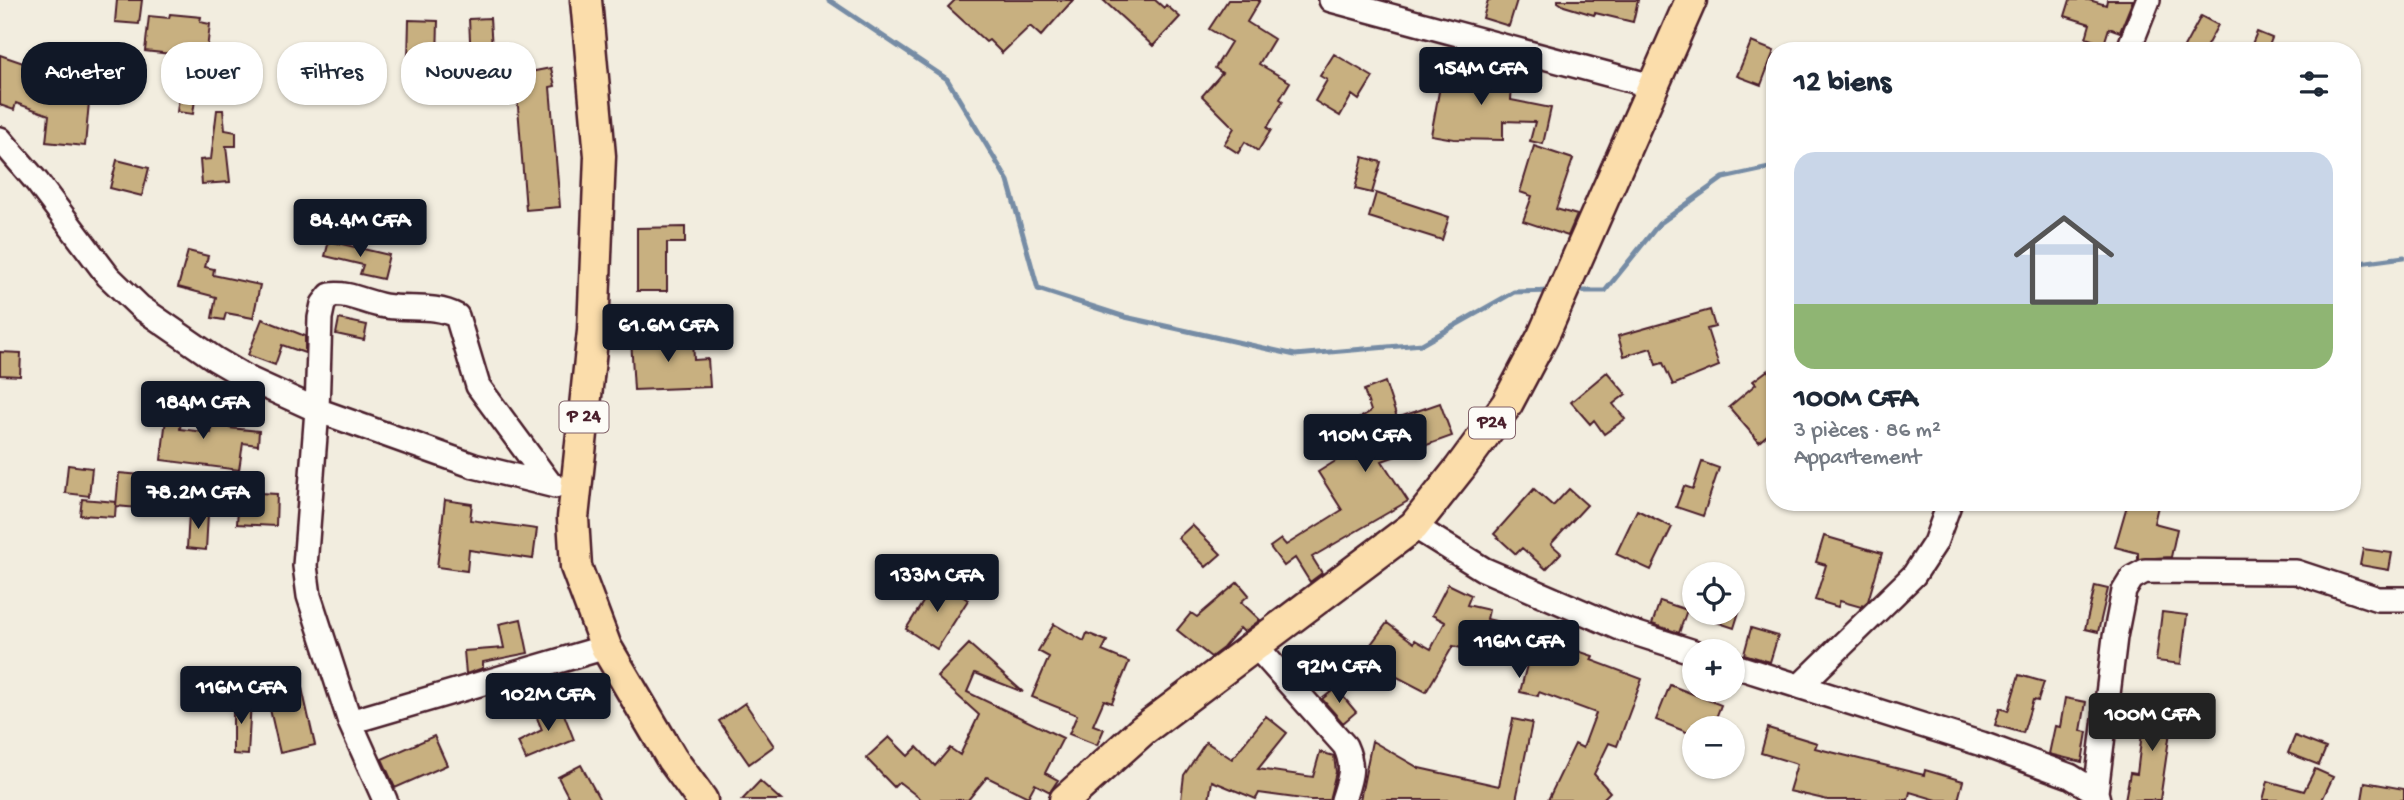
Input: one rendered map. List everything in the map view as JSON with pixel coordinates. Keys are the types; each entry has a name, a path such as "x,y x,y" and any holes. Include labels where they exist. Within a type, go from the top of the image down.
{"main road":[{"name":"P 24","path":"586,0 600,156 593,331 563,488 573,518 576,567 606,647 671,759 702,800"},
{"name":"P24","path":"1065,800 1143,730 1414,526 1460,468 1507,404 1543,336 1691,0"}],"street":[{"path":"1331,0 1652,86"},
{"path":"2132,42 2148,0"},
{"path":"0,139 37,182 108,276 140,307 215,359 251,380 317,410 474,466 563,488"},
{"path":"385,800 350,722 309,596 305,566 317,410 320,318 323,304 330,295 340,293 384,306 433,309 457,316 478,386 563,488"},
{"path":"1800,686 1914,575 1935,543 1947,511"},
{"path":"1414,526 1483,569 1622,629 1682,648"},
{"path":"2097,796 2115,636 2124,590 2132,578 2145,571 2296,572 2378,598 2404,599"},
{"path":"1255,645 1345,746 1352,761 1343,800"},
{"path":"350,722 606,647"},
{"path":"1745,669 1982,744 2070,776 2097,796"}],"building":[{"path":"117,0 142,0 139,24 115,22"},
{"path":"955,0 1073,0 1041,36 1030,26 1002,53 948,7"},
{"path":"1103,0 1155,0 1180,17 1153,46"},
{"path":"1228,0 1260,0 1247,22 1274,39 1259,64 1290,82 1280,99 1283,101 1267,128 1271,130 1258,151 1245,142 1238,153 1224,144 1234,128 1202,96 1222,73 1215,68 1231,42 1209,29"},
{"path":"1488,0 1517,0 1509,26 1483,18"},
{"path":"1558,0 1638,0 1633,22 1595,13 1594,15 1564,6"},
{"path":"2070,0 2089,0 2106,5 2107,0 2133,0 2120,32 2109,28 2105,42 2086,38 2090,24 2065,16"},
{"path":"170,14 201,17 200,22 210,24 208,42 161,42 161,53 147,51 149,16 169,18"},
{"path":"2201,16 2218,25 2209,42 2187,42"},
{"path":"490,18 492,42 470,42 469,19"},
{"path":"409,20 438,21 437,42 408,42"},
{"path":"2257,32 2272,38 2270,42 2253,42"},
{"path":"1751,42 1766,48 1766,72 1761,85 1737,76"},
{"path":"1334,54 1373,77 1359,100 1352,95 1340,116 1315,101 1327,80 1320,76"},
{"path":"0,55 21,62 21,105 16,103 14,110 0,105"},
{"path":"1445,59 1466,65 1486,66 1485,82 1512,84 1511,100 1551,108 1543,144 1530,141 1535,122 1503,121 1503,140 1454,139 1431,135"},
{"path":"551,68 555,86 550,87 560,207 526,210 518,105 536,105 536,71"},
{"path":"22,105 89,105 85,146 46,142 49,115"},
{"path":"178,105 194,105 193,114 177,112"},
{"path":"217,110 223,110 225,130 236,132 236,146 226,146 230,182 202,184 200,160 211,159"},
{"path":"1534,146 1573,159 1556,209 1577,215 1568,236 1523,221 1532,196 1520,192"},
{"path":"1363,157 1381,162 1372,193 1355,189"},
{"path":"117,160 149,168 142,196 110,188"},
{"path":"1376,193 1449,217 1442,240 1369,217"},
{"path":"685,227 685,243 667,243 667,291 637,291 637,228"},
{"path":"329,241 389,255 383,279 360,274 363,265 325,256"},
{"path":"188,251 208,256 205,267 214,269 213,275 260,285 253,318 226,313 224,320 212,318 216,297 178,287"},
{"path":"1710,310 1715,327 1707,329 1719,366 1673,385 1663,363 1656,365 1651,348 1624,356 1618,336"},
{"path":"262,319 305,336 305,353 282,345 275,365 248,355"},
{"path":"339,319 367,325 364,340 336,334"},
{"path":"693,337 694,360 708,359 710,387 634,390 631,339"},
{"path":"0,352 21,353 20,376 0,375"},
{"path":"1766,371 1766,436 1759,442 1729,407 1756,384 1753,381"},
{"path":"1607,372 1626,394 1613,404 1625,419 1604,434 1594,420 1590,424 1571,402"},
{"path":"1385,382 1397,418 1440,403 1452,436 1382,461 1408,501 1312,557 1322,573 1310,582 1295,558 1284,566 1270,547 1281,539 1286,545 1342,510 1318,472 1350,452 1337,432 1371,411 1364,390"},
{"path":"169,394 184,396 180,429 211,433 213,419 230,421 230,428 259,431 258,445 243,443 239,470 161,460"},
{"path":"1702,462 1719,468 1703,516 1676,507 1684,486 1693,489"},
{"path":"68,465 92,468 89,496 65,493"},
{"path":"119,473 141,475 138,508 116,506"},
{"path":"1534,489 1553,506 1569,489 1587,505 1551,544 1561,553 1546,569 1522,548 1516,554 1494,534"},
{"path":"239,492 277,494 276,526 237,524"},
{"path":"82,499 116,502 115,517 80,515"},
{"path":"445,500 472,504 470,520 537,529 533,559 469,550 467,571 437,567"},
{"path":"1637,510 1672,527 1651,570 1616,554"},
{"path":"2125,511 2157,511 2154,523 2177,529 2171,557 2138,559 2138,553 2115,547"},
{"path":"189,513 208,514 206,550 187,548"},
{"path":"1192,525 1221,554 1206,567 1178,538"},
{"path":"1824,536 1882,553 1868,601 1861,607 1840,601 1838,607 1815,600 1826,565 1816,562"},
{"path":"2363,549 2392,553 2389,570 2360,565"},
{"path":"937,580 968,600 937,649 906,629"},
{"path":"1238,582 1249,595 1241,602 1260,620 1244,632 1240,628 1223,648 1211,657 1177,630 1191,613 1197,617"},
{"path":"1448,584 1471,595 1467,605 1489,610 1487,619 1541,632 1535,655 1561,661 1566,647 1593,656 1591,660 1642,679 1617,746 1609,743 1594,774 1610,792 1602,800 1548,800 1575,744 1583,748 1596,713 1539,692 1538,696 1520,692 1529,657 1480,646 1478,652 1453,646 1426,692 1384,670 1377,680 1356,664 1387,623 1414,643 1415,640 1431,649 1445,622 1432,615"},
{"path":"2095,586 2108,589 2098,632 2085,629"},
{"path":"1660,601 1682,608 1679,633 1652,624"},
{"path":"2162,612 2187,615 2181,664 2156,661"},
{"path":"521,619 528,653 483,662 483,668 466,674 464,651 504,648 499,624"},
{"path":"1054,624 1084,641 1087,633 1107,641 1102,651 1129,662 1112,703 1104,700 1093,725 1104,729 1097,745 1069,734 1077,715 1032,697 1049,657 1038,651"},
{"path":"1751,628 1778,636 1770,662 1745,654"},
{"path":"969,644 1023,692 975,673 967,692 1063,738 1045,773 1058,780 1050,792 1035,784 1028,797 987,777 968,800 922,800 899,782 894,787 866,758 889,737 908,756 917,747 935,766 950,748 960,755 979,715 937,677"},
{"path":"299,675 315,745 280,753 264,683"},
{"path":"2019,675 2044,682 2038,701 2033,700 2023,733 1995,725 2000,708 2008,711"},
{"path":"1670,685 1682,690 1682,702 1713,702 1721,705 1717,716 1682,716 1682,730 1656,720"},
{"path":"1336,688 1356,712 1343,723 1322,699"},
{"path":"2065,698 2086,702 2081,731 2087,732 2082,762 2049,754 2055,726 2060,727"},
{"path":"251,699 248,755 233,754 233,701"},
{"path":"2146,700 2174,704 2160,800 2125,800 2130,773 2137,774"},
{"path":"745,703 774,746 749,764 719,721"},
{"path":"560,704 574,740 526,760 518,742 542,730 535,713"},
{"path":"1266,716 1287,733 1258,769 1313,777 1320,752 1334,756 1336,772 1329,800 1259,793 1256,799 1212,781 1209,800 1181,800 1184,775 1206,742 1232,759"},
{"path":"1513,719 1532,723 1516,800 1360,800 1372,741 1419,768 1499,786"},
{"path":"1768,728 1817,743 1815,748 1924,775 1925,770 1963,781 1958,800 1937,800 1910,792 1908,800 1828,800 1789,791 1797,764 1761,753"},
{"path":"434,736 447,765 395,788 382,759"},
{"path":"2295,736 2326,748 2319,765 2288,753"},
{"path":"581,765 600,800 570,800 558,777"},
{"path":"2315,769 2333,777 2322,800 2263,800 2268,781 2304,791"},
{"path":"760,781 781,800 742,800"},
{"path":"2365,782 2404,789 2404,800 2362,800"}],"waterway":[{"path":"829,0 947,79 1008,181 1038,289 1125,317 1295,355 1422,344 1514,292 1553,291"},
{"path":"1574,291 1605,291 1659,224 1723,178 1766,169"},
{"path":"2361,263 2404,257"}]}
